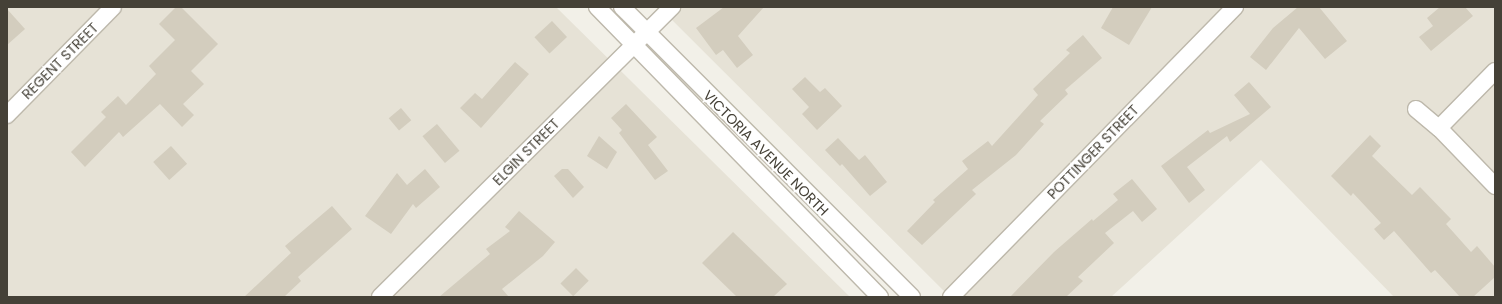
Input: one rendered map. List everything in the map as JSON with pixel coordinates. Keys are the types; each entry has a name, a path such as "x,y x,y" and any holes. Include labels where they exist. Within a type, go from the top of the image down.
{"street":[{"name":"REGENT STREET","path":"7,115 113,7"},
{"name":"VICTORIA AVENUE NORTH","path":"597,7 880,297"},
{"name":"VICTORIA AVENUE NORTH","path":"622,7 912,297"},
{"name":"ELGIN STREET","path":"380,297 672,7"},
{"name":"POTTINGER STREET","path":"951,297 1235,7"},
{"path":"1440,128 1495,71"},
{"path":"1416,109 1440,128 1495,186"}],"shaded area":[{"path":"7,7 556,7 850,297 7,297"},
{"path":"659,7 1495,7 1495,297 1394,297 1261,160 1111,297 950,297"}],"building":[{"path":"176,7 181,7 218,44 191,71 204,84 183,104 194,115 182,127 160,104 123,137 119,132 85,167 71,152 106,117 101,112 118,96 126,105 156,74 149,66 175,40 159,24"},
{"path":"724,7 764,7 738,36 753,55 737,68 723,50 716,55 696,28"},
{"path":"1113,7 1152,7 1129,45 1101,28"},
{"path":"1298,7 1319,7 1347,41 1325,59 1299,28 1266,70 1250,57 1273,28"},
{"path":"1440,7 1465,7 1473,16 1431,51 1419,37 1433,26 1427,18"},
{"path":"7,9 25,29 7,45"},
{"path":"552,21 567,37 549,53 534,37"},
{"path":"1083,35 1102,58 1065,90 1068,94 1040,121 1044,124 1016,155 972,190 976,194 922,245 907,231 935,202 933,200 968,169 962,161 988,141 992,146 1038,95 1033,89 1070,53 1066,50"},
{"path":"515,62 529,74 481,128 460,108 475,93 482,99"},
{"path":"805,77 820,92 825,88 842,106 817,130 802,114 809,107 792,89"},
{"path":"1249,82 1271,107 1230,142 1227,136 1187,167 1205,190 1189,203 1161,166 1208,130 1210,133 1250,114 1234,95"},
{"path":"626,104 657,137 648,145 668,171 655,180 619,133 622,130 611,118"},
{"path":"401,108 411,120 399,131 389,118"},
{"path":"437,124 459,151 445,163 422,136"},
{"path":"1370,135 1381,146 1372,156 1412,195 1420,187 1451,219 1446,224 1471,252 1477,246 1495,267 1495,277 1473,297 1460,297 1435,270 1431,273 1394,231 1384,240 1374,229 1381,223 1353,193 1351,196 1331,176"},
{"path":"599,136 617,152 607,169 587,156"},
{"path":"838,138 859,160 865,155 887,182 870,196 842,164 840,166 825,150"},
{"path":"171,146 187,164 169,180 153,162"},
{"path":"425,169 440,187 416,208 413,204 391,234 365,216 397,173 407,185"},
{"path":"562,169 568,169 584,187 573,198 554,176"},
{"path":"1132,179 1157,209 1142,222 1133,211 1105,233 1114,243 1078,277 1083,281 1066,297 1010,297 1054,252 1092,219 1093,221 1118,200 1113,194"},
{"path":"332,206 352,229 298,277 301,281 284,297 244,297 291,253 285,246"},
{"path":"519,211 555,242 543,256 502,289 509,297 439,297 490,254 486,249 510,231 505,227"},
{"path":"733,232 787,284 773,297 737,297 702,263"},
{"path":"576,268 589,281 573,296 560,284"}]}
